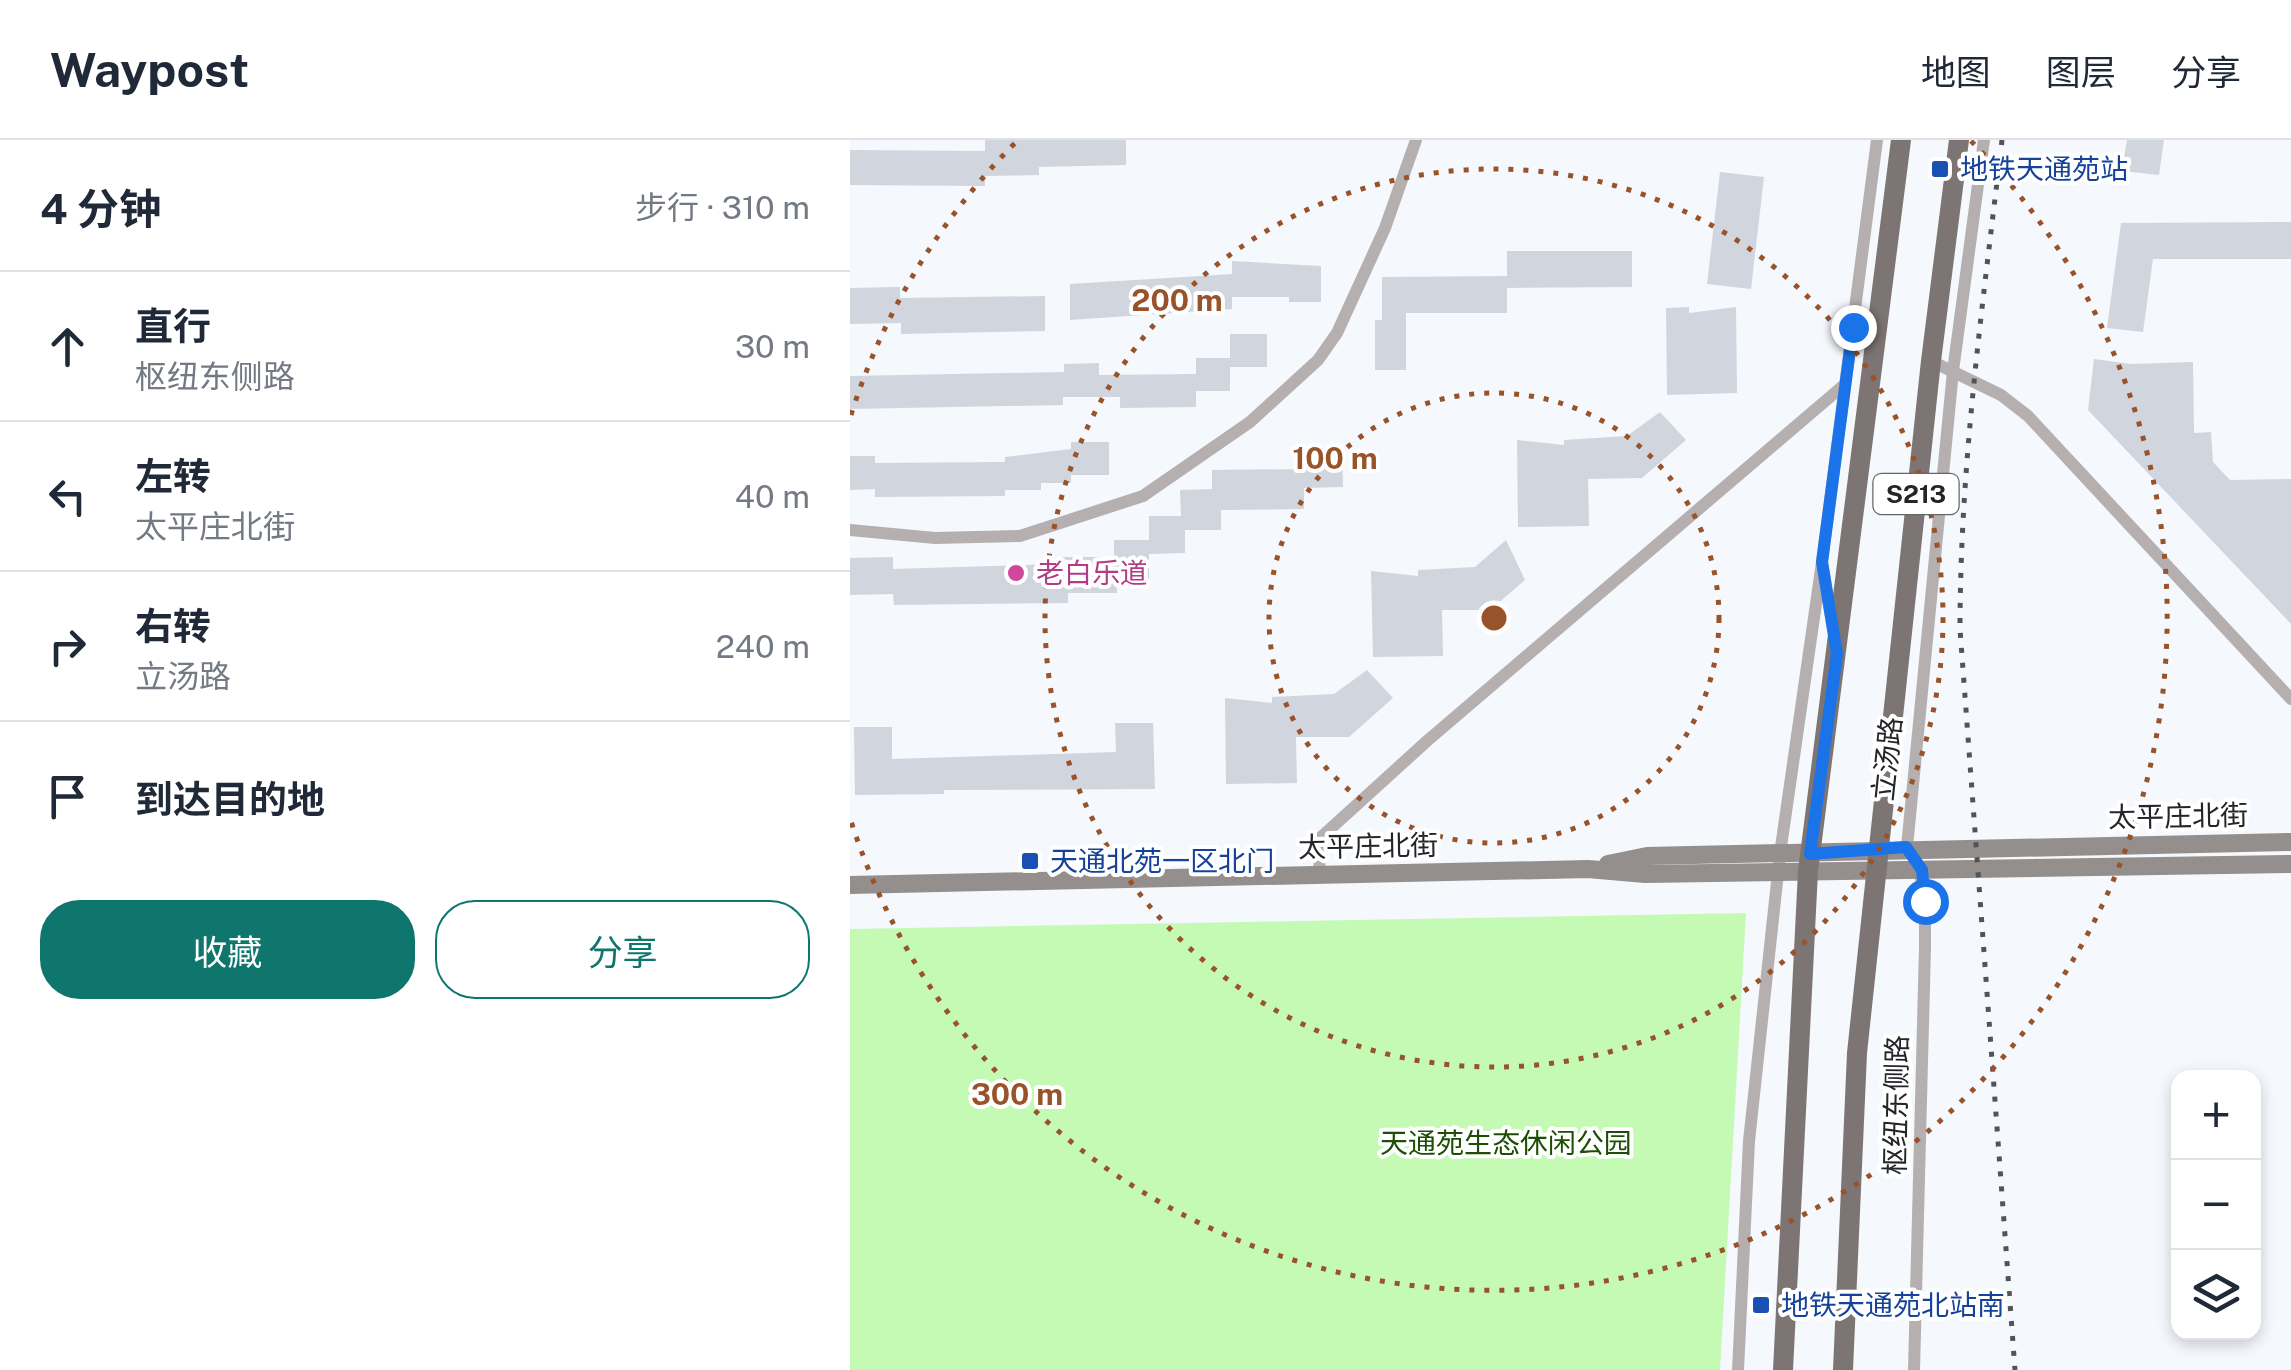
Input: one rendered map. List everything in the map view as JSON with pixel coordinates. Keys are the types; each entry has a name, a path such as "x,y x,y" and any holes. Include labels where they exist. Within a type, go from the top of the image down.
{"main road":[{"name":"S213","path":"1784,1370 1809,862 1900,140"},
{"name":"立汤路","path":"1843,1370 1852,1124 1875,860 1959,140"}],"street":[{"path":"850,530 936,538 1020,536 1144,496 1250,422 1318,360 1337,333 1386,228 1416,140"},
{"name":"S213","path":"1837,654 1822,562 1877,140"},
{"name":"立汤路","path":"1906,847 1953,371 1984,140"},
{"path":"1931,361 2000,395 2028,416 2291,699"},
{"path":"1320,874 1318,840 1844,385"},
{"path":"1738,1370 1749,1141 1779,863 1822,562"},
{"name":"太平庄北街","path":"1875,860 1906,847 2291,842"},
{"path":"1906,847 1922,870"},
{"name":"太平庄北街","path":"850,885 1588,869 1645,874 1875,860 1922,870 2291,864"},
{"name":"枢纽东侧路","path":"1914,1370 1925,947 1922,870"}],"green space":[{"name":"天通苑生态休闲公园","path":"1746,913 1720,1370 850,1370 850,929"}],"building":[{"path":"985,140 1126,140 1126,165 1039,167 1039,175 985,176 985,186 850,185 850,150 985,151"},
{"path":"2127,140 2164,140 2159,175 2122,171"},
{"path":"1720,172 1764,177 1751,289 1707,284"},
{"path":"2291,222 2291,259 2153,259 2143,332 2107,328 2121,223"},
{"path":"1507,251 1632,251 1632,287 1507,288 1507,313 1406,313 1406,370 1375,370 1375,320 1382,320 1382,277 1507,276"},
{"path":"1232,261 1321,266 1321,302 1289,302 1289,297 1232,297 1232,309 1070,320 1070,284 1232,274"},
{"path":"900,287 900,298 1045,296 1045,331 901,334 901,323 850,324 850,288"},
{"path":"1689,307 1689,313 1736,307 1737,393 1667,395 1666,308"},
{"path":"1230,334 1267,334 1267,367 1230,367"},
{"path":"1196,358 1230,358 1230,391 1196,391 1196,407 1120,408 1120,397 1063,397 1063,405 850,409 850,376 1064,372 1064,364 1099,363 1099,375 1196,374"},
{"path":"2094,359 2131,364 2193,362 2194,433 2211,432 2213,462 2230,480 2291,479 2291,624 2088,410"},
{"path":"1660,412 1686,440 1642,478 1588,479 1589,526 1518,527 1517,440 1564,445 1564,440 1627,436"},
{"path":"1071,442 1109,442 1109,475 1071,475 1071,483 1041,483 1041,490 1005,490 1005,496 875,497 875,489 850,490 850,456 875,456 875,463 1005,462 1005,457 1071,449"},
{"path":"1305,447 1342,447 1343,487 1304,488 1304,509 1221,510 1221,530 1185,530 1185,553 1149,554 1149,580 1117,581 1117,593 1068,593 1068,603 894,605 893,594 850,595 850,558 893,557 893,569 1060,564 1060,557 1114,557 1114,540 1149,540 1149,516 1181,516 1180,490 1212,489 1212,470 1305,469"},
{"path":"1506,540 1525,580 1490,610 1442,610 1443,656 1373,657 1371,571 1418,576 1418,570 1475,567"},
{"path":"1367,670 1393,698 1349,737 1296,737 1297,783 1226,784 1225,698 1272,703 1272,697 1334,694"},
{"path":"1115,723 1153,723 1155,789 944,790 944,794 855,795 854,727 892,727 892,759 1116,752"}],"railway":[{"path":"2002,140 1968,445 1960,629 2015,1370"}],"place":[{"name":"地铁天通苑站","path":"1940,169"},
{"name":"老白乐道","path":"1016,573"},
{"name":"天通北苑一区北门","path":"1030,861"},
{"name":"地铁天通苑北站南","path":"1761,1305"}],"route":[{"path":"1853,327 1822,562 1837,654 1810,854 1906,847 1922,870 1925,901"}]}
